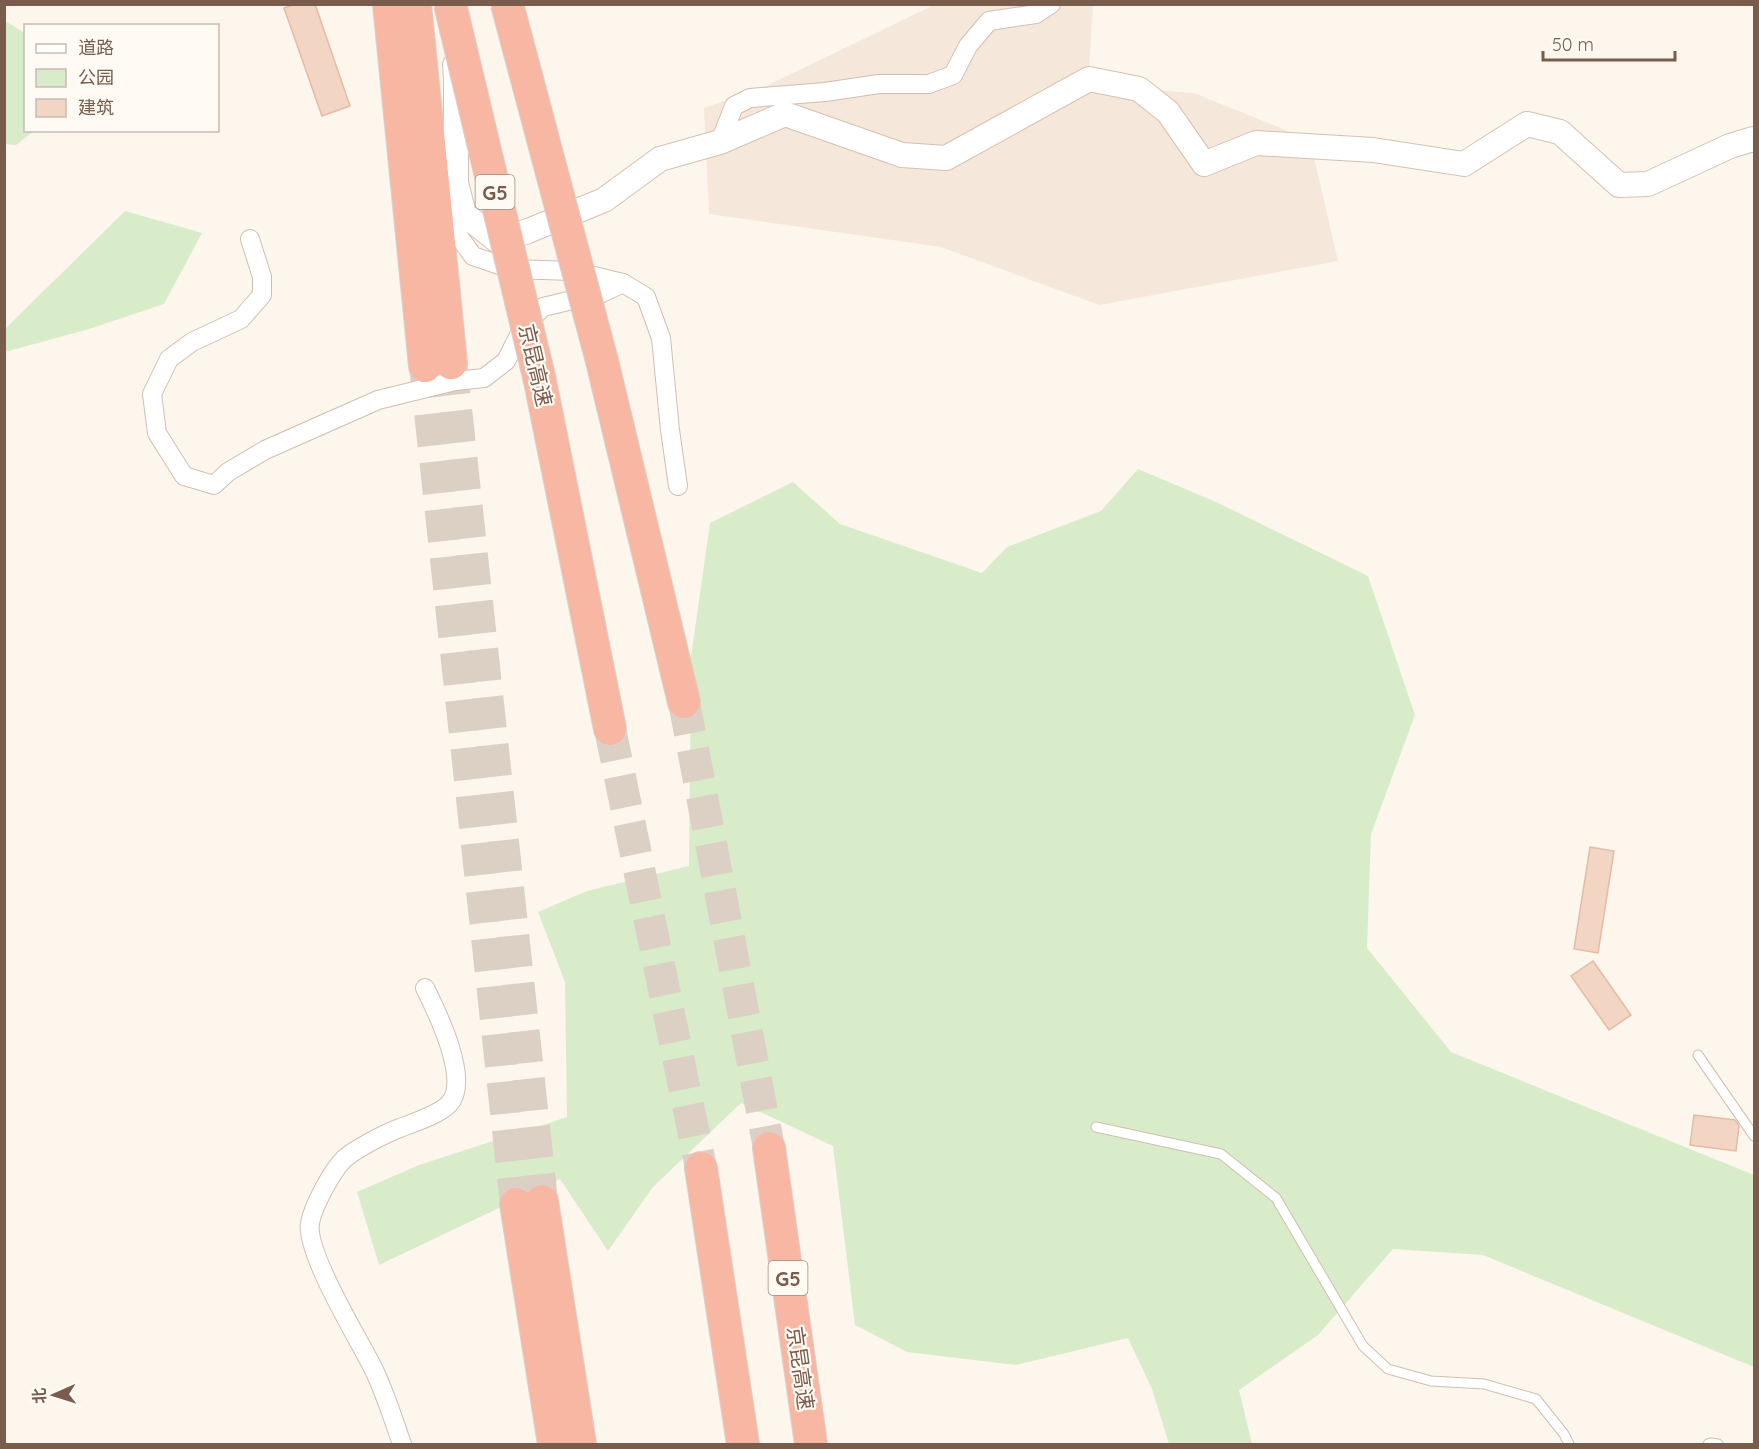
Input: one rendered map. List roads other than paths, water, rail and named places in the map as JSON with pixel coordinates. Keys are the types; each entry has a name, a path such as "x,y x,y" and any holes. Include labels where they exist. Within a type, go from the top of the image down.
{"highway":[{"path":"389,4 438,364 415,4"},
{"name":"京昆高速","path":"449,4 540,381 610,729"},
{"path":"507,4 602,362 684,702"},
{"name":"京昆高速","path":"769,1148 811,1444"},
{"path":"701,1168 743,1444"},
{"path":"554,1444 529,1202 580,1444"}],"street":[{"path":"449,4 456,80 456,183 464,214 457,234 473,256 512,270 573,271 622,284 646,297 661,338 678,486"},
{"path":"720,142 734,106 750,98 825,92 879,84 928,84 952,75 968,46 989,21 1036,14 1051,4"},
{"path":"464,214 498,241 604,200 660,159 720,142 785,114 902,155 945,158 1089,79 1139,89 1168,112 1204,164 1256,143 1373,150 1464,164 1527,124 1560,132 1620,185 1648,184 1730,146 1755,140"},
{"path":"250,239 262,277 262,295 241,319 192,342 169,359 152,394 158,433 184,476 214,485 228,472 265,450 378,400 454,381 484,378 506,361 523,327 543,307 602,293 622,284"},
{"path":"402,1444 374,1370 334,1296 311,1242 310,1223 321,1192 344,1159 384,1134 426,1118 450,1104 455,1092 456,1066 440,1019 425,988"}],"lane":[{"path":"1698,1055 1755,1136"},
{"path":"1096,1127 1221,1154 1276,1198 1363,1346 1389,1369 1431,1381 1484,1384 1536,1399 1564,1434 1569,1444"},
{"path":"1708,1444 1718,1444"}],"tunnel":[{"path":"451,363 542,1201"},
{"path":"425,366 516,1204"},
{"path":"684,702 769,1148"},
{"path":"610,729 701,1168"}]}
